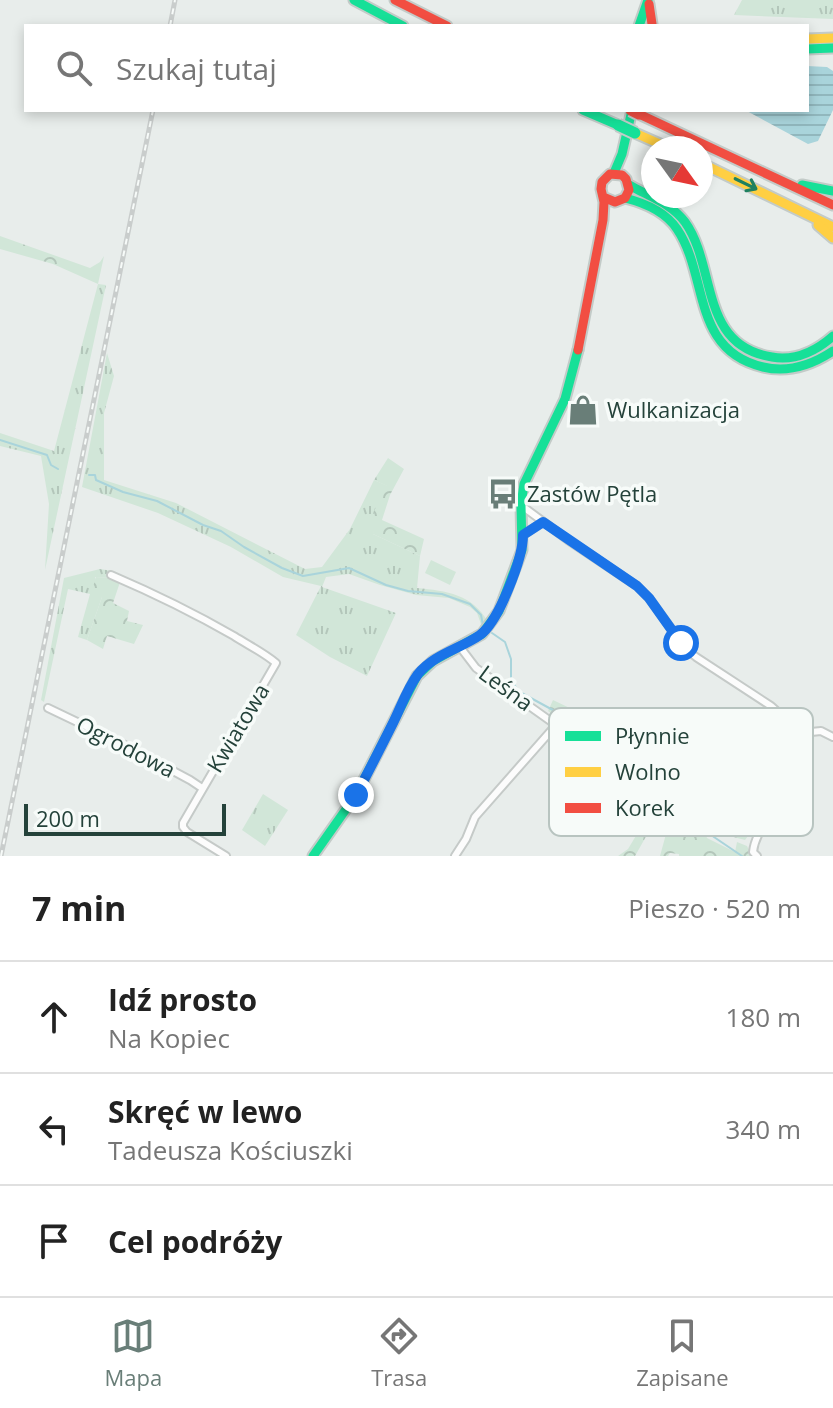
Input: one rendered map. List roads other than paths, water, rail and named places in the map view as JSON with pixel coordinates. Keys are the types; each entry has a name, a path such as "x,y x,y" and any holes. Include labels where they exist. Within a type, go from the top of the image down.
{"main road":[{"path":"354,0 399,24"},
{"path":"395,0 443,24"},
{"path":"647,24 649,0"},
{"path":"809,39 833,38"},
{"path":"809,49 833,48"},
{"path":"588,112 642,136"},
{"path":"618,174 634,112"},
{"path":"636,112 833,205"},
{"path":"713,169 833,227"},
{"path":"618,174 629,185 669,205 685,221 698,248 717,316 741,345 761,355 797,357 818,349 833,336"},
{"path":"618,174 607,176 601,189 614,199 656,209 679,232 703,310 710,327 723,344 756,365 788,369 807,365 833,351"},
{"path":"784,181 833,191"},
{"path":"313,856 361,786 417,676 433,661 482,634 496,617 522,550 524,484 571,382 603,220 614,199 629,190 629,185"},
{"path":"791,206 833,238"}],"street":[{"path":"521,505 637,586 685,648 773,708"},
{"path":"523,535 543,522"},
{"name":"Kwiatowa","path":"111,575 209,622 276,663 185,816 183,827 190,834 226,856"},
{"name":"Leśna","path":"460,647 476,668 549,720"},
{"name":"Ogrodowa","path":"48,708 202,788"},
{"path":"813,732 821,731 833,737"},
{"name":"Leśna","path":"455,856 475,817 549,733"},
{"path":"757,856 753,852 758,836"}],"water":[{"path":"809,66 827,67 833,71 833,110 818,141 808,144 749,112 809,112"}],"waterway":[{"path":"0,440 47,455 51,465 58,469"},
{"path":"89,475 95,475 96,480 123,492 157,501 221,531 282,568 303,576 349,568 386,585 408,591 442,594 470,604 481,615 483,625"},
{"path":"492,633 505,642 511,659 511,679 518,691 549,708"},
{"path":"712,836 742,856"}],"railway":[{"path":"170,24 175,0"},
{"path":"1,856 153,112"}],"place":[{"name":"Wulkanizacja","path":"583,410"},
{"name":"Zastów Pętla","path":"503,494"}]}
